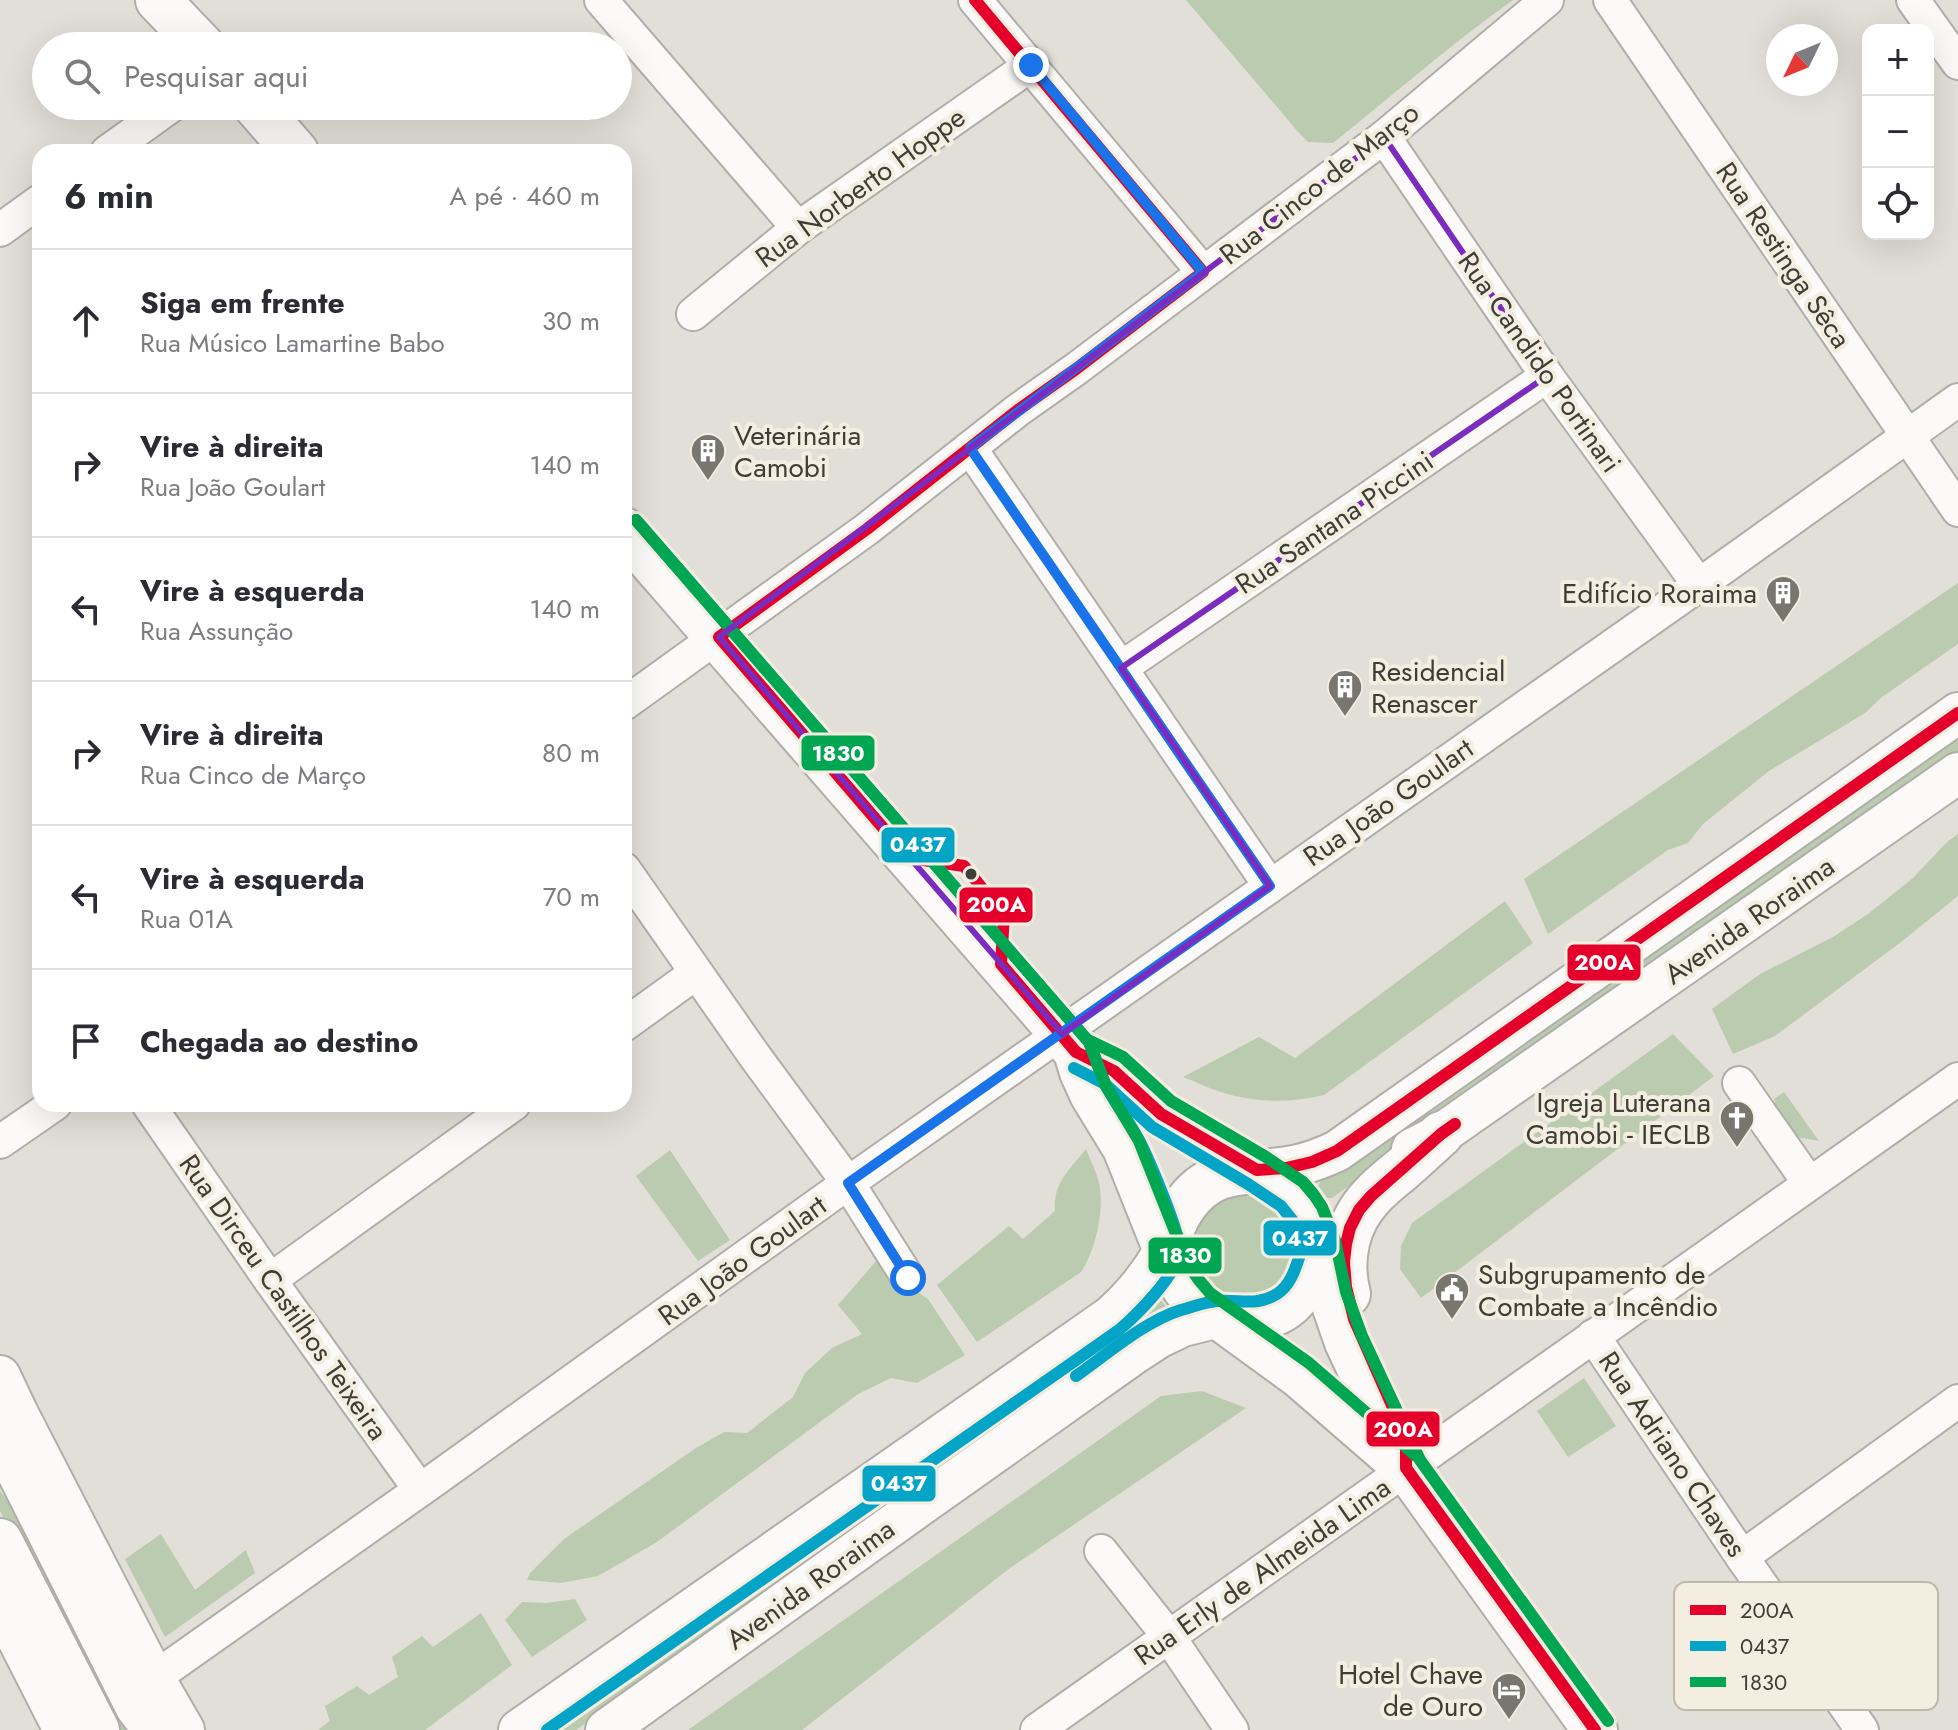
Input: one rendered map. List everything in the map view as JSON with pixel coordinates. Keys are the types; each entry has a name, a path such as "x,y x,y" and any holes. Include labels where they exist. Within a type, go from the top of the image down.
{"highway":[{"path":"158,0 189,32"},
{"path":"268,120 289,144"},
{"path":"632,539 1069,1043 1092,1094 1125,1148 1174,1271 1185,1289 1200,1305 1300,1376 1406,1468"},
{"path":"1069,1043 1114,1071 1161,1114 1257,1170 1292,1194 1301,1204 1320,1245 1331,1296 1347,1342 1406,1468 1595,1730"},
{"path":"1406,1468 1406,1437 1354,1319 1344,1262 1350,1228 1359,1210 1441,1134"},
{"path":"1165,1249 1172,1226 1196,1191 1223,1176 1257,1170"},
{"path":"1219,1317 1251,1319 1287,1307 1300,1295 1320,1245"},
{"path":"0,1434 138,1707 156,1730"},
{"path":"0,1541 97,1730"}],"main road":[{"name":"Avenida Roraima","path":"1257,1170 1312,1162 1337,1151 1958,713"},
{"name":"Avenida Roraima","path":"1320,1245 1345,1203 1379,1169 1441,1134 1958,773"},
{"name":"Avenida Roraima","path":"519,1730 1110,1317 1143,1283 1165,1249"},
{"name":"Avenida Roraima","path":"606,1730 1135,1353 1183,1326 1219,1317"},
{"path":"0,1376 154,1678 184,1730"},
{"path":"0,1604 64,1730"}],"street":[{"path":"601,0 629,32"},
{"path":"975,0 1203,272"},
{"name":"Rua Cinco de Março","path":"632,698 867,529 1384,137 1547,0"},
{"name":"Rua Restinga Sêca","path":"1610,0 1958,510"},
{"path":"1913,0 1958,63"},
{"path":"632,36 798,228"},
{"name":"Rua Norberto Hoppe","path":"693,314 798,228 1031,65"},
{"path":"118,144 152,120"},
{"name":"Rua Candido Portinari","path":"1384,137 1547,376 1699,585"},
{"path":"0,230 32,207"},
{"name":"Rua Santana Piccini","path":"1121,668 1547,376"},
{"name":"Rua João Goulart","path":"154,1678 848,1183 1069,1043 1270,886 1958,400"},
{"path":"970,448 1270,886"},
{"path":"632,881 848,1183 908,1278"},
{"path":"632,1019 696,973"},
{"name":"Rua Erly de Almeida Lima","path":"1037,1730 1958,1079"},
{"path":"1739,1083 1809,1183"},
{"path":"0,1142 43,1112"},
{"name":"Rua Dirceu Castilhos Teixeira","path":"154,1112 420,1490"},
{"path":"270,1280 503,1112"},
{"name":"Rua Adriano Chaves","path":"1593,1336 1759,1582"},
{"path":"1742,1557 1958,1401"},
{"path":"1101,1551 1169,1637 1232,1730"},
{"name":"Rua Adriano Chaves","path":"1848,1710 1862,1730"}],"highlighted area":[{"path":"1384,137 1547,376 1121,668 1270,886 1062,1034 719,637"}],"green space":[{"path":"1186,0 1513,0 1333,143 1308,142"},
{"path":"1958,583 1958,644 1882,697 1865,713 1769,771 1703,824 1688,843 1668,850 1548,934 1524,879"},
{"path":"1958,731 1958,756 1332,1198 1320,1198 1316,1192 1320,1182"},
{"path":"1958,834 1958,896 1775,1036 1733,1054 1712,1009 1760,974 1833,937 1868,914 1913,878"},
{"path":"1505,901 1533,943 1324,1095 1287,1101 1249,1099 1183,1077 1259,1037 1295,1058"},
{"path":"1673,1034 1714,1076 1421,1298 1400,1269 1401,1246 1412,1223"},
{"path":"1784,1092 1819,1141 1796,1137 1776,1108 1774,1099"},
{"path":"1086,1149 1098,1179 1101,1201 1091,1252 1081,1272 977,1342 937,1285 1009,1226 1023,1239 1055,1211 1059,1185"},
{"path":"670,1150 730,1240 698,1261 636,1176"},
{"path":"1248,1190 1287,1210 1301,1252 1281,1291 1239,1306 1197,1286 1186,1242 1202,1205"},
{"path":"883,1253 911,1288 928,1299 965,1355 917,1383 891,1378 858,1394 657,1542 598,1576 561,1583 527,1580 530,1573 564,1539 696,1448 724,1432 747,1433 793,1397 805,1373 832,1348 862,1334 838,1305"},
{"path":"1162,1301 1166,1307 1162,1317 576,1730 548,1730 1150,1302"},
{"path":"1584,1378 1616,1426 1568,1457 1537,1411"},
{"path":"1202,1391 1246,1408 1010,1568 802,1730 688,1730 1161,1396"},
{"path":"0,1491 27,1527 136,1730 112,1730 0,1511"},
{"path":"161,1534 195,1590 246,1550 255,1573 165,1637 125,1559"},
{"path":"575,1599 587,1620 532,1657 505,1620 522,1602 547,1603"},
{"path":"481,1613 512,1665 425,1730 318,1730 330,1721 325,1706 357,1686 369,1695 398,1677 392,1657 422,1636 433,1647"}],"transit line":[{"name":"200A","path":"975,0 1203,272 1018,410 867,529 719,637 909,858 964,866 1004,915 1001,964 1076,1052 1114,1071 1161,1114 1257,1170 1312,1162 1337,1151 1958,713"},
{"name":"0437","path":"547,1730 1119,1330 1162,1285 1180,1254 1171,1216 1149,1162 1107,1088 1089,1042 636,520"},
{"name":"1830","path":"636,520 1089,1042 1106,1086 1139,1141 1188,1264 1198,1279 1210,1293 1309,1363 1416,1456"},
{"name":"1830","path":"1090,1041 1123,1057 1171,1101 1266,1157 1303,1182 1314,1195 1335,1240 1346,1292 1362,1336 1420,1460 1608,1721"},
{"name":"0437","path":"1074,1068 1105,1084 1152,1127 1281,1206 1293,1221 1303,1246 1291,1279 1277,1294 1255,1301 1208,1302 1167,1315 1140,1330 1076,1376"},
{"name":"200A","path":"1455,1124 1371,1196 1359,1210 1346,1244 1346,1287 1354,1319 1406,1437 1406,1468 1595,1730"}],"place":[{"name":"Veterinária Camobi","path":"708,482"},
{"name":"Edifício Roraima","path":"1783,624"},
{"name":"Residencial Renascer","path":"1345,718"},
{"name":"Igreja Luterana Camobi - IECLB","path":"1737,1149"},
{"name":"Subgrupamento de Combate a Incêndio","path":"1452,1321"},
{"name":"Hotel Chave de Ouro","path":"1509,1721"}],"route":[{"path":"908,1278 848,1183 1270,886 970,448 1203,272 1031,65"}]}
